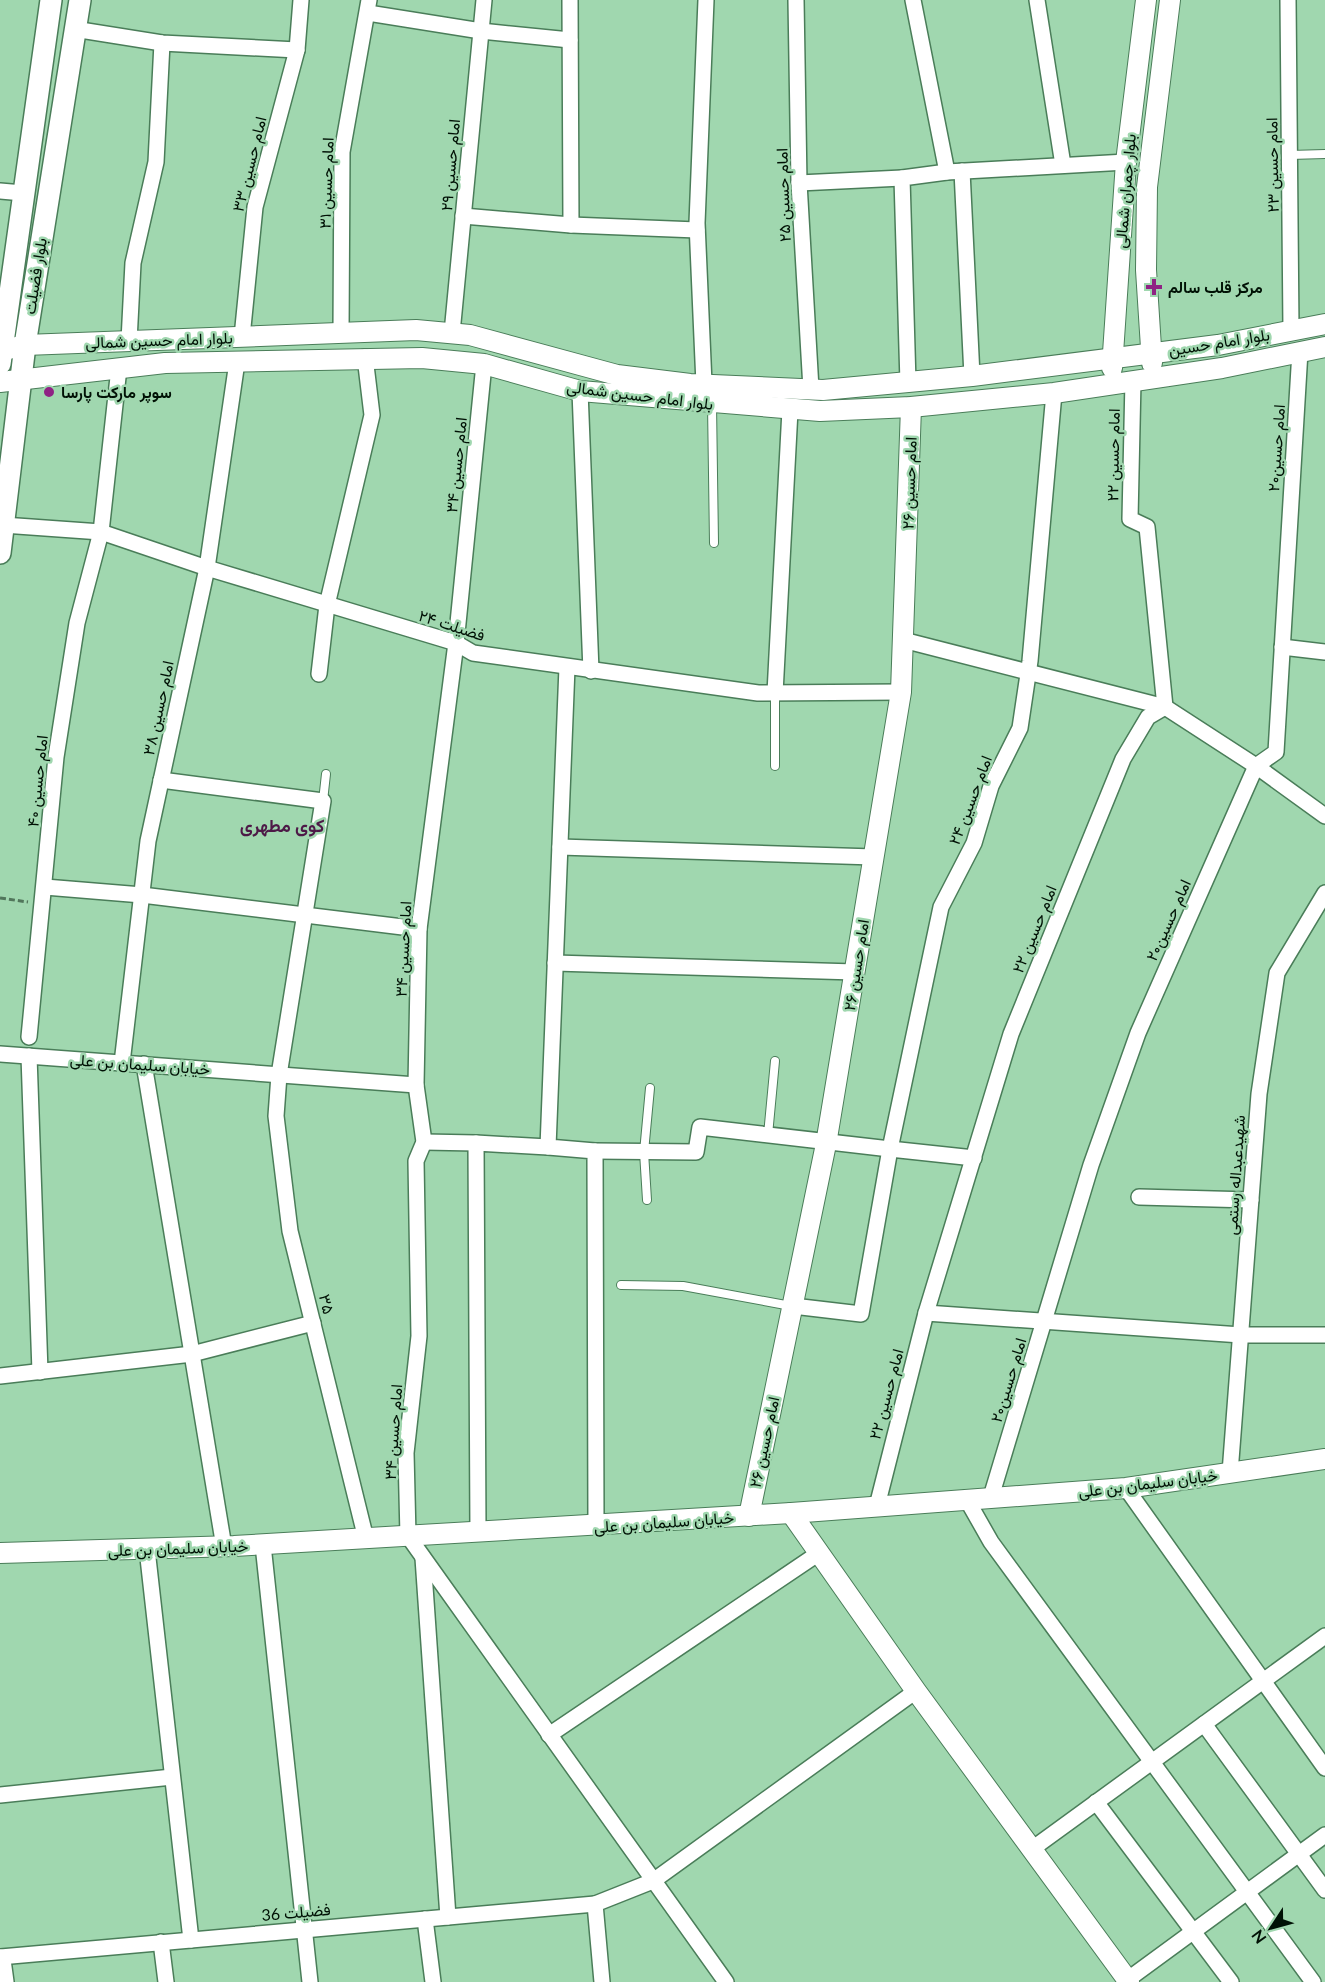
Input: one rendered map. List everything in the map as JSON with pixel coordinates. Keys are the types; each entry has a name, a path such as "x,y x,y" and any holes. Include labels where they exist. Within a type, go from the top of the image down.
{"main road":[{"name":"بلوار فضیلت","path":"1,355 51,0"},
{"name":"بلوار فضیلت","path":"0,553 10,381 25,345 80,0"},
{"path":"43,55 69,60"},
{"path":"0,1959 3,1982"}],"street":[{"name":"امام حسین ۳۳","path":"242,337 255,207 297,50 301,0"},
{"name":"امام حسین ۲۹","path":"452,333 484,0"},
{"path":"570,0 571,225"},
{"path":"704,384 697,230 706,0"},
{"name":"امام حسین ۲۵","path":"796,0 799,183 811,389"},
{"path":"913,0 954,172 972,376"},
{"path":"1037,0 1063,165"},
{"name":"بلوار چمران شمالی","path":"1112,383 1126,162 1146,0"},
{"name":"بلوار چمران شمالی","path":"1153,378 1146,270 1147,187 1170,0"},
{"name":"امام حسین ۲۳","path":"1288,0 1291,330"},
{"path":"368,6 481,31 570,40"},
{"name":"امام حسین ۳۱","path":"341,333 342,152 368,6"},
{"path":"74,29 162,43 297,50"},
{"path":"129,341 133,263 156,162 162,43"},
{"path":"799,183 1126,162"},
{"path":"902,178 908,383"},
{"path":"0,191 23,193"},
{"path":"463,216 571,225 697,230"},
{"name":"بلوار امام حسین","path":"1112,357 1218,345 1325,324"},
{"name":"بلوار امام حسین شمالی","path":"1,355 25,345 416,330 470,335 617,375 704,384 811,389 866,388 1112,357"},
{"path":"280,360 283,336"},
{"name":"بلوار امام حسین شمالی","path":"10,381 165,363 422,357 484,363 580,391 712,404 820,411 911,407 1054,393 1222,368 1325,347"},
{"name":"امام حسین۲۰","path":"991,1497 1091,1165 1138,1033 1256,766 1276,753 1300,351"},
{"path":"319,674 327,605 372,415 364,357"},
{"name":"امام حسین ۳۸","path":"122,1063 148,841 207,568 237,362"},
{"name":"امام حسین ۳۴","path":"408,1536 406,1453 420,1336 416,1161 424,1142 416,1085 419,929 456,643 484,363"},
{"name":"امام حسین ۴۰","path":"29,1037 56,757 76,622 101,532 119,368"},
{"name":"امام حسین ۲۲","path":"877,1506 926,1313 1011,1034 1123,759 1148,717 1165,707 1148,527 1130,519 1132,380"},
{"path":"580,391 591,671"},
{"name":"امام حسین ۲۴","path":"793,1306 861,1314 890,1149 941,907 974,843 991,786 1020,728 1029,671 1054,393"},
{"name":"امام حسین ۲۶","path":"749,1516 826,1144 901,692 911,407"},
{"path":"775,693 790,410"},
{"name":"فضیلت ۲۴","path":"3,525 101,532 207,568 456,643 473,653 758,693 901,692"},
{"path":"903,640 1165,707 1256,766 1325,816"},
{"path":"1282,647 1325,652"},
{"path":"548,1147 567,667"},
{"path":"162,780 323,801"},
{"name":"۳۵","path":"323,801 279,1075 276,1116 290,1231 366,1539"},
{"path":"560,847 874,857"},
{"path":"45,887 142,895 419,929"},
{"name":"شهیدعبداله رستمی","path":"1230,1473 1259,1094 1277,974 1325,893"},
{"path":"555,963 855,972"},
{"name":"خیابان سلیمان بن علی","path":"0,1054 416,1085"},
{"path":"29,1056 40,1372"},
{"path":"144,1064 224,1547"},
{"path":"424,1142 595,1151 696,1152 700,1127 826,1144 974,1158"},
{"path":"476,1143 478,1533"},
{"path":"595,1151 596,1526"},
{"path":"1139,1197 1251,1200"},
{"path":"926,1313 1241,1335 1325,1335"},
{"path":"0,1376 192,1354 313,1323"},
{"name":"خیابان سلیمان بن علی","path":"0,1554 224,1547 791,1514 966,1498 1126,1488 1325,1459"},
{"path":"1126,1488 1325,1768"},
{"path":"966,1498 991,1542 1313,1982"},
{"path":"791,1514 916,1691 1128,1981 1325,1835"},
{"path":"408,1536 726,1982"},
{"path":"263,1545 310,1982"},
{"path":"147,1549 191,1940"},
{"path":"549,1735 819,1553"},
{"path":"423,1556 448,1917"},
{"path":"1032,1849 1263,1681 1322,1644"},
{"name":"فضیلت 36","path":"0,1959 161,1942 595,1904 653,1881 916,1691"},
{"path":"1204,1724 1325,1890"},
{"path":"0,1795 172,1777"},
{"path":"1096,1802 1231,1982"},
{"path":"595,1904 602,1982"},
{"path":"424,1919 433,1982"},
{"path":"161,1942 166,1982"},
{"path":"710,1960 712,1982"}],"lane":[{"path":"1290,155 1325,154"},
{"path":"712,404 714,543"},
{"path":"775,693 775,766"},
{"path":"323,801 326,774"},
{"path":"768,1137 775,1061"},
{"path":"647,1200 644,1152 650,1088"},
{"path":"621,1286 683,1286 793,1306"}],"path":[{"path":"0,898 42,905"}],"place":[{"name":"مرکز قلب سالم","path":"1154,287"},
{"name":"سوپر مارکت پارسا","path":"49,392"}],"district":[{"name":"کوی مطهری","path":"282,826"}]}
